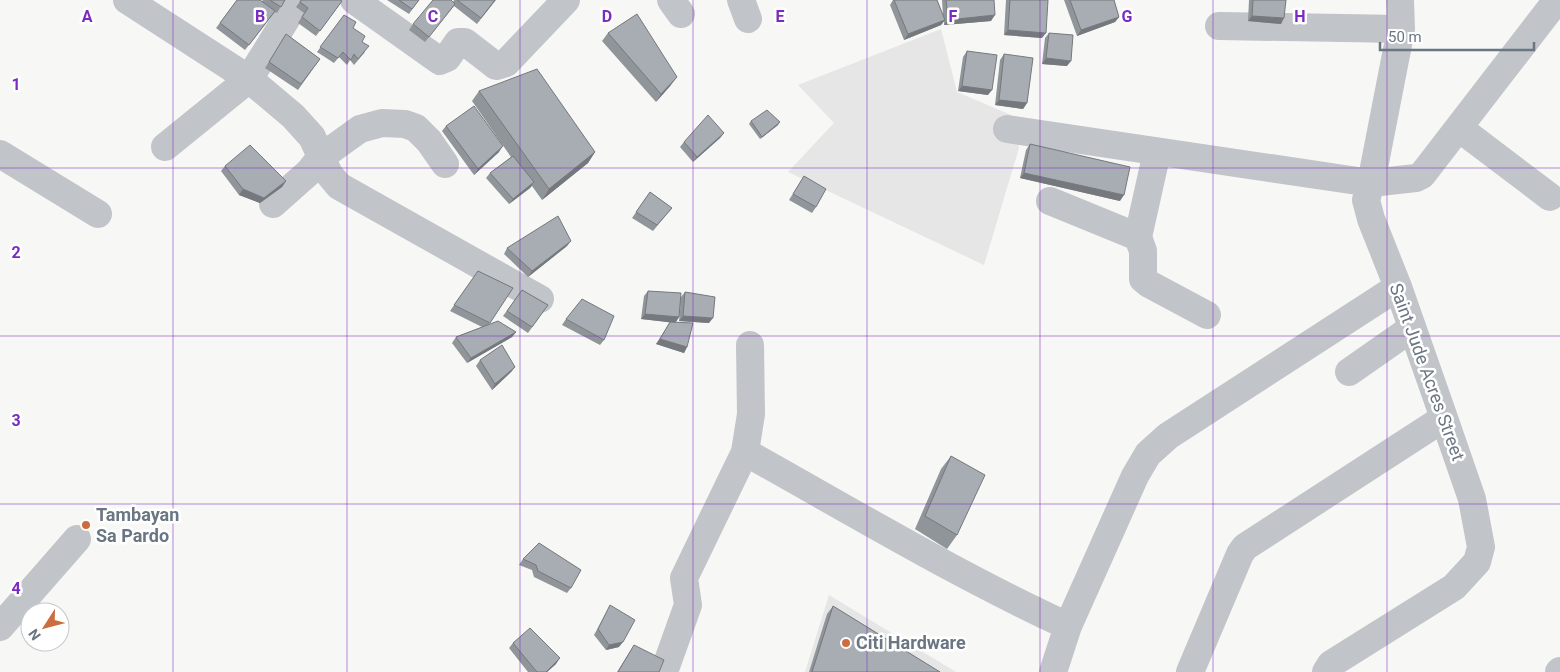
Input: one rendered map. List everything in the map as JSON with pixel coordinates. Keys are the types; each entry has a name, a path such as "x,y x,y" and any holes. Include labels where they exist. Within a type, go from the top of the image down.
{"street":[{"path":"127,0 250,79 293,116 312,137 329,174 339,186 540,299"},
{"path":"165,147 250,79 298,0"},
{"path":"354,0 440,61 447,58 458,42 461,41 465,42 496,66 506,63 558,3"},
{"name":"Saint Jude Acres Street","path":"1326,672 1331,664 1454,586 1477,562 1481,547 1472,499 1398,287 1371,219 1366,200 1401,29 1400,0"},
{"path":"1007,129 1371,183 1416,178 1422,176 1557,0"},
{"path":"1219,26 1401,29"},
{"path":"272,204 309,172 321,157 360,129 382,123 405,124 416,128 445,164"},
{"path":"1459,128 1550,197"},
{"path":"1157,152 1138,237 1143,251 1143,279 1207,315"},
{"path":"0,154 98,214"},
{"path":"1050,201 1138,237"},
{"path":"1053,672 1068,626 1135,476 1148,454 1168,436 1398,287"},
{"path":"1349,372 1412,328"},
{"path":"664,672 688,605 684,578 744,452 751,414 750,345"},
{"path":"1190,672 1245,546 1444,418"},
{"path":"744,452 930,556 1068,626"},
{"path":"0,627 77,539"}],"shaded area":[{"path":"941,29 957,92 1011,115 1019,148 984,265 788,172 834,123 798,85"},
{"path":"829,595 956,672 805,672"}],"building":[{"path":"237,0 260,0 275,11 249,45 220,23"},
{"path":"270,0 285,0 281,7"},
{"path":"301,0 342,1 320,31 302,17 308,8 300,2"},
{"path":"399,0 419,0 412,9"},
{"path":"433,0 451,0 455,4 429,37 413,24"},
{"path":"457,0 495,0 481,18"},
{"path":"894,0 937,0 945,20 908,34"},
{"path":"946,0 994,0 995,15 948,20"},
{"path":"1010,0 1048,0 1046,33 1008,30"},
{"path":"1070,0 1114,0 1119,17 1081,30"},
{"path":"1253,0 1286,0 1284,18 1252,16"},
{"path":"637,14 677,77 661,94 608,33"},
{"path":"344,15 356,22 353,28 365,36 362,42 369,46 358,59 354,54 351,60 343,52 338,58 320,47"},
{"path":"1049,33 1073,35 1071,61 1046,58"},
{"path":"286,34 320,59 301,84 269,62"},
{"path":"967,51 997,55 992,90 962,86"},
{"path":"1004,54 1033,58 1027,103 999,100"},
{"path":"537,69 595,152 549,189 479,91"},
{"path":"474,106 503,146 478,169 446,126"},
{"path":"767,110 780,122 762,137 751,121"},
{"path":"708,115 724,133 697,157 684,142"},
{"path":"1030,144 1130,167 1124,195 1024,173"},
{"path":"250,145 286,181 264,198 243,189 225,166"},
{"path":"513,156 534,182 513,199 490,173"},
{"path":"804,176 826,189 816,207 793,194"},
{"path":"650,192 672,208 657,225 636,212"},
{"path":"558,216 571,241 532,271 507,248"},
{"path":"478,271 513,288 490,323 454,305"},
{"path":"522,290 548,305 532,327 507,311"},
{"path":"648,291 681,293 679,317 645,314"},
{"path":"685,292 715,297 713,318 683,316"},
{"path":"582,299 614,316 604,340 566,319"},
{"path":"498,321 516,332 471,358 456,337"},
{"path":"670,322 693,323 687,347 660,339"},
{"path":"502,345 515,367 495,384 480,360"},
{"path":"951,456 985,475 957,535 925,516"},
{"path":"539,543 581,570 571,588 538,571 536,565 523,559"},
{"path":"610,605 635,620 623,642 609,645 598,629"},
{"name":"Citi Hardware","path":"833,606 940,672 812,672"},
{"path":"530,628 560,658 546,672 537,672 513,643"},
{"path":"634,645 664,660 659,672 618,672"}],"place":[{"name":"Tambayan Sa Pardo","path":"86,525"},
{"name":"Citi Hardware","path":"846,643"}]}
